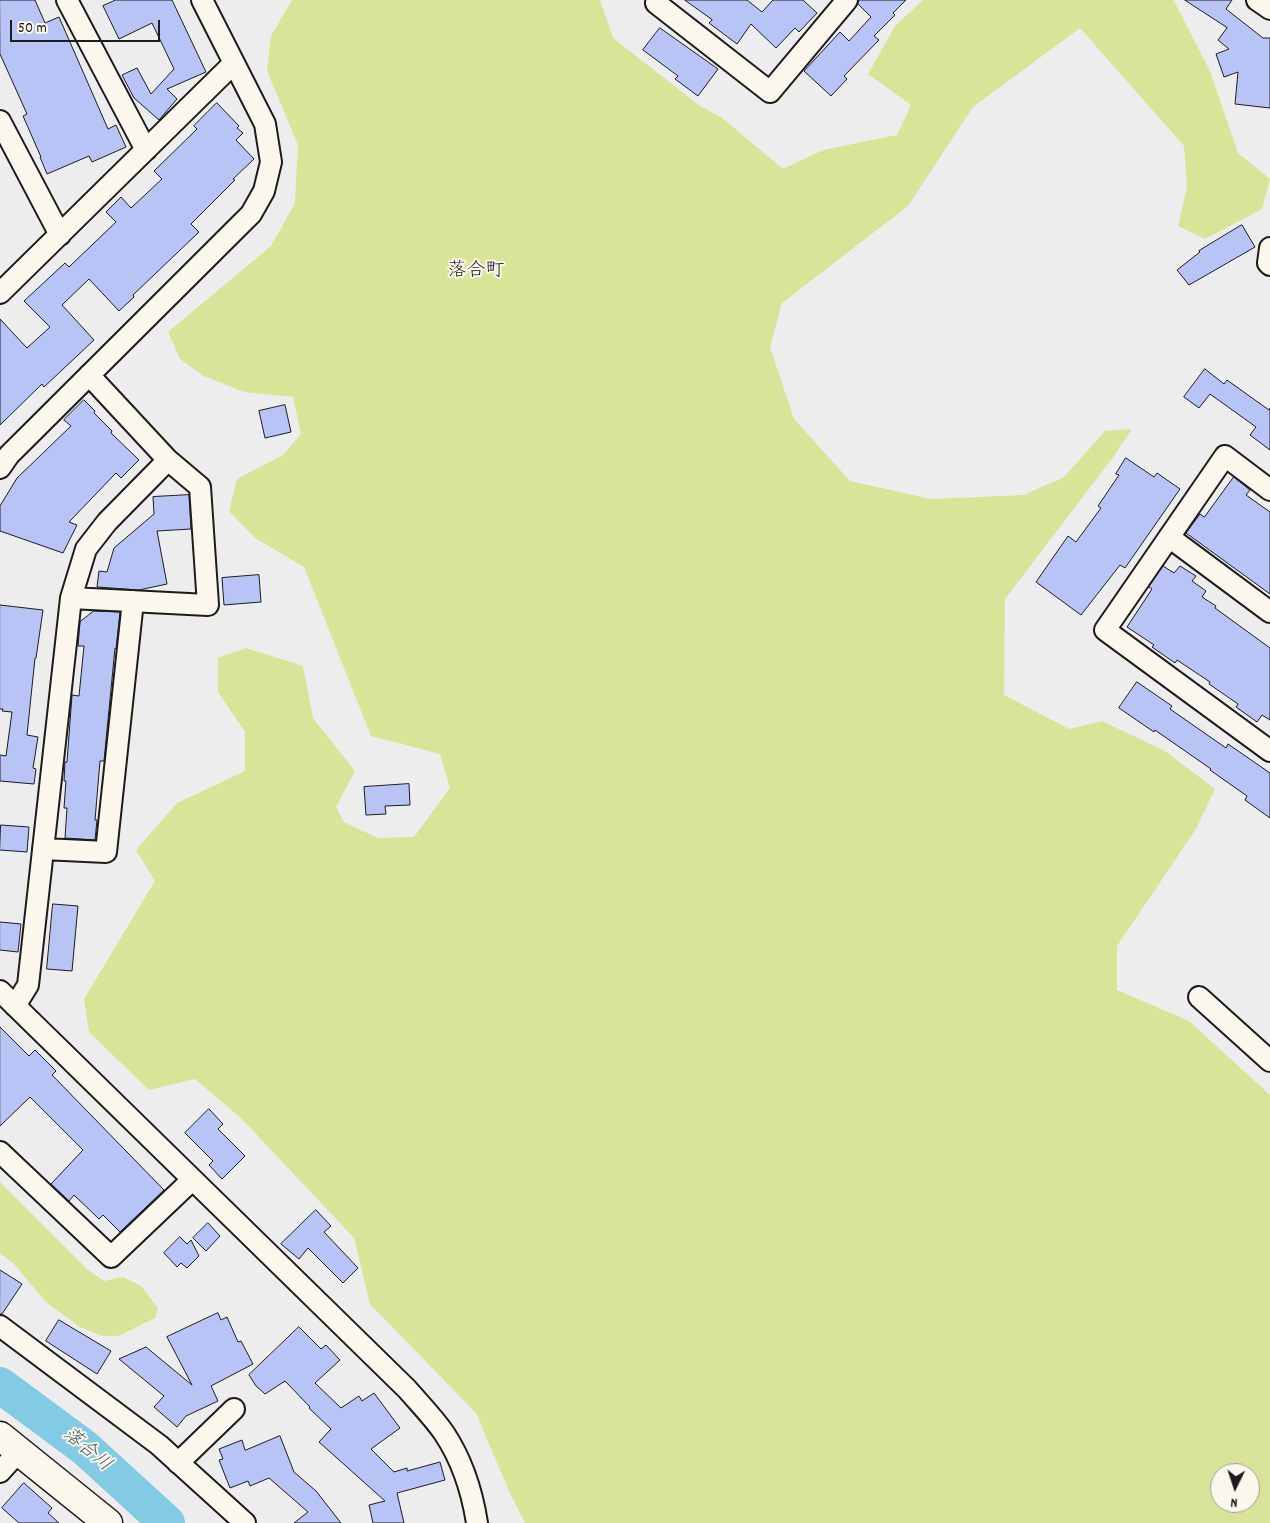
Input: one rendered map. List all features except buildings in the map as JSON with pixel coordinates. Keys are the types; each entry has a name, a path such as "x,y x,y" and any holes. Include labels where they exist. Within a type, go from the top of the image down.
{"street":[{"path":"67,0 146,150"},
{"path":"0,468 9,454 251,214 264,191 271,162 265,124 202,0"},
{"path":"658,0 656,3 770,92 847,0"},
{"path":"1257,0 1270,9"},
{"path":"0,293 234,63"},
{"path":"0,121 60,234"},
{"path":"1270,248 1268,263 1270,265"},
{"path":"71,598 208,605 200,487 168,460 90,375"},
{"path":"1270,490 1225,456 1104,630 1270,751"},
{"path":"15,1006 28,985 71,598 86,549 107,522 168,460"},
{"path":"1169,537 1270,612"},
{"path":"43,849 106,852 133,601"},
{"path":"0,991 407,1389 444,1433 464,1471 474,1504 477,1523"},
{"path":"1199,997 1270,1060"},
{"path":"0,1152 111,1258 192,1180"},
{"path":"0,1326 158,1445 245,1523"},
{"path":"178,1463 234,1409"},
{"path":"0,1472 9,1443 108,1523"}],"green space":[{"path":"292,0 600,0 613,38 700,106 721,117 783,169 823,150 897,135 911,105 868,74 895,26 923,0 1173,0 1210,71 1238,153 1270,179 1262,209 1205,239 1178,226 1187,187 1184,146 1080,28 973,107 908,206 782,303 770,347 794,419 850,481 931,499 1024,495 1064,477 1105,431 1132,429 1114,456 1005,599 1004,695 1069,729 1102,721 1165,751 1215,789 1196,829 1117,946 1117,990 1189,1021 1270,1095 1270,1523 525,1523 509,1491 476,1413 370,1304 354,1238 241,1118 195,1079 149,1090 89,1032 84,999 155,881 136,850 177,803 245,771 245,732 218,692 218,658 246,648 303,666 313,718 355,771 336,807 344,822 378,838 414,837 450,788 440,754 371,736 304,567 255,538 229,511 237,479 283,455 301,434 293,397 244,392 204,376 180,359 168,332 271,246 295,203 298,145 267,71 271,36"},
{"path":"0,1182 88,1270 104,1281 123,1277 141,1286 158,1308 155,1318 119,1336 102,1336 80,1327 46,1302 14,1264 0,1253"}],"waterway":[{"name":"落合川","path":"0,1385 85,1448 167,1523"}],"district":[{"name":"落合町","path":"476,272"}]}
